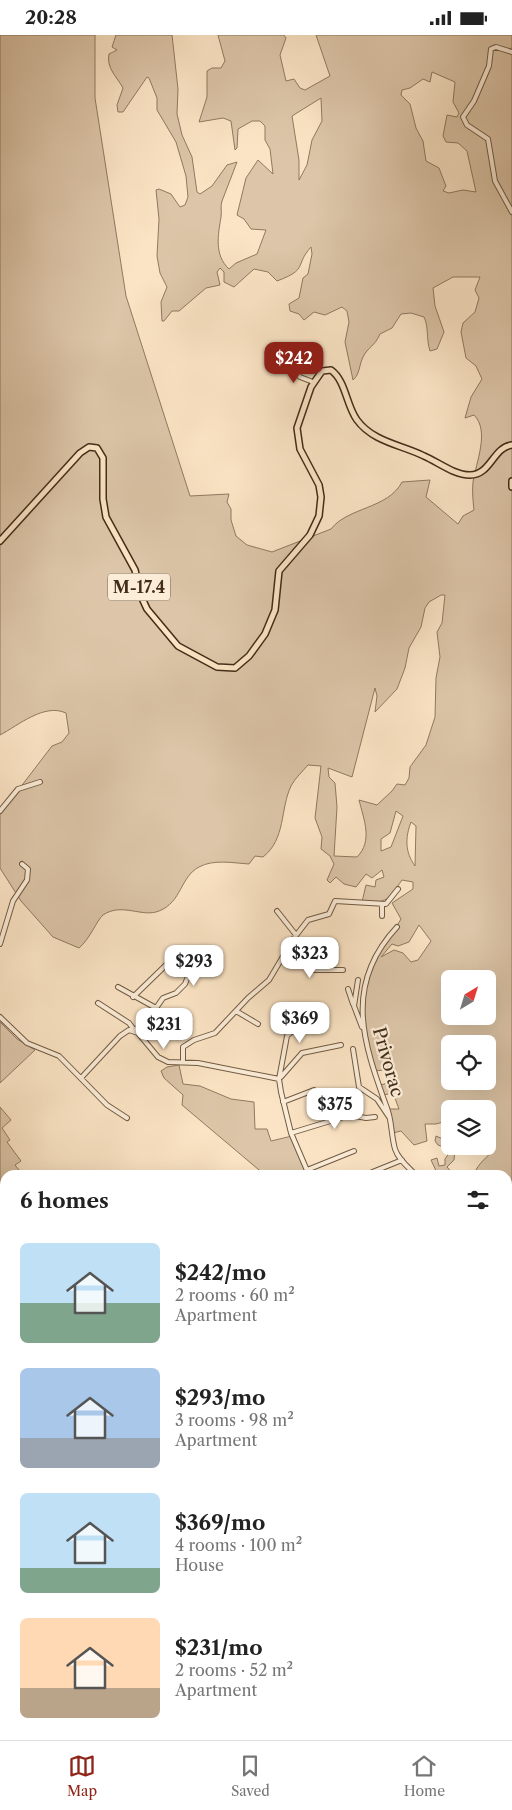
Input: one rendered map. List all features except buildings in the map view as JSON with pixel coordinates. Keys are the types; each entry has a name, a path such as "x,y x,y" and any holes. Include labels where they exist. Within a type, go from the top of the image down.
{"main road":[{"path":"313,382 322,371 328,369 332,371 339,379 355,417 365,428 389,443 423,455 459,473 478,474 487,467 502,449 512,445"},
{"name":"M-17.4","path":"0,541 80,453 89,447 97,449 103,458 103,499 106,517 135,569 141,596 147,609 181,648 217,667 227,669 238,666 256,648 270,623 276,605 280,568 310,535 319,516 321,504 319,485 300,449 297,434 299,418 313,382"},
{"path":"512,481 512,487"}],"street":[{"path":"512,52 496,47 491,49 489,66 474,101 463,117 467,125 488,139 495,181 512,212"},
{"path":"284,363 300,377 313,382"},
{"path":"0,811 14,792 27,785 40,782"},
{"path":"0,944 13,901 27,881 28,869 22,864"},
{"path":"183,1062 182,1048 184,1046 215,1033 269,980 296,935 310,918 329,915 335,901 382,906 391,901 398,889"},
{"path":"382,906 382,916"},
{"path":"277,911 296,935"},
{"name":"Privorac","path":"397,927 378,952 367,979 362,1001 363,1029 373,1071 390,1119 395,1150 411,1170"},
{"path":"81,1079 122,1033 136,1030 153,1018 156,1008 163,998 176,993 185,984 199,948"},
{"path":"282,958 294,961 301,955 313,970 343,970"},
{"path":"134,997 167,964"},
{"path":"354,1006 358,982 362,1001"},
{"path":"118,987 156,1008"},
{"path":"348,989 363,1029"},
{"path":"98,1003 136,1030 160,1059 173,1063 198,1063 279,1079"},
{"path":"236,1011 258,1024"},
{"path":"0,1017 27,1043 59,1057 112,1109 127,1118"},
{"path":"300,1023 299,1031 291,1032 287,1036 279,1079 291,1133 307,1170"},
{"path":"279,1079 302,1053 341,1045"},
{"path":"352,1049 359,1087 377,1099 390,1119"},
{"path":"283,1102 314,1090"},
{"path":"291,1133 350,1115 374,1117"},
{"path":"314,1170 354,1151"},
{"path":"377,1170 402,1160"}],"shaded area":[{"path":"0,35 95,35 95,98 126,296 190,496 229,494 227,502 231,509 231,520 236,536 247,545 272,552 331,529 347,516 387,498 396,491 402,482 430,480 426,497 458,524 463,516 474,510 473,482 482,438 479,422 474,415 465,418 471,397 482,379 476,366 466,358 461,332 463,323 475,312 479,298 475,290 480,277 453,277 433,288 435,306 444,332 437,349 430,351 424,317 411,313 401,314 392,328 380,334 365,354 357,375 353,380 345,342 349,322 347,311 342,307 325,315 314,312 304,320 299,314 290,311 289,304 299,298 303,278 308,274 312,254 311,247 297,270 277,281 268,272 254,269 234,287 224,282 224,272 220,268 217,272 220,285 206,288 179,311 172,311 162,321 161,302 167,287 160,273 157,256 159,219 156,190 159,189 171,194 180,207 185,205 188,197 186,176 176,142 157,110 157,98 149,78 147,77 123,112 118,112 117,105 123,88 113,72 108,59 109,54 117,50 112,47 116,35 172,35 178,89 177,114 182,135 192,157 197,192 200,194 212,186 227,165 237,162 221,203 218,238 221,257 229,269 236,263 257,254 266,230 251,229 244,219 237,215 246,178 258,160 273,174 270,149 265,140 265,126 260,121 252,121 238,129 237,148 235,150 231,121 223,118 199,122 207,97 207,71 212,68 221,68 225,61 218,35 284,35 286,38 280,55 286,81 294,79 300,88 305,90 330,76 316,35 512,35 512,1170 476,1170 488,1155 496,1155 496,1100 441,1100 441,1123 425,1124 427,1141 414,1145 401,1131 393,1133 388,1109 399,1109 393,1093 383,1095 378,1086 387,1083 384,1070 373,1071 364,1025 364,995 372,965 379,951 401,919 392,903 413,889 413,882 402,880 390,896 382,901 362,902 366,885 375,887 376,880 384,877 382,870 372,878 366,874 356,887 344,884 336,877 330,883 327,880 334,864 330,856 321,849 322,837 315,818 321,766 308,765 293,783 276,842 263,857 255,856 249,864 217,862 199,867 188,877 172,902 159,911 146,913 125,910 110,911 101,917 87,940 79,948 53,937 21,901 0,868 0,814 52,746 62,742 69,733 66,713 49,711 32,717 0,735","holes":["432,72 455,82 453,102 459,113 457,117 447,115 443,136 446,142 458,143 467,151 476,192 463,190 449,193 443,191 446,186 439,168 426,161 423,141 416,128 410,104 401,95 402,90 410,88 423,79 430,82","321,98 322,121 312,140 307,165 299,180 299,160 292,116","441,595 445,595 442,623 437,632 440,657 436,678 435,717 426,745 410,767 409,778 405,785 397,784 377,805 359,800 366,830 365,844 362,851 357,857 334,856 337,807 335,783 329,777 328,768 352,777 375,688 377,696 375,712 397,689 405,668 409,648 421,627 425,608 429,602","396,811 403,816 391,847 381,851 381,839 390,833","411,822 416,826 415,866 409,855 407,845","419,925 431,941 418,960 411,962 403,953 394,950 381,957 392,944 398,946 409,942"]},
{"path":"0,1022 17,1039 35,1050 0,1083"},
{"path":"179,1065 183,1084 200,1086 231,1099 254,1102 255,1129 267,1129 271,1141 292,1136 306,1170 259,1170 182,1105 183,1095 164,1078 161,1071 167,1067"},
{"path":"0,1107 11,1120 2,1128 10,1140 7,1142 21,1161 15,1165 19,1170 0,1170"},
{"path":"436,1136 441,1138 441,1146 435,1141"},
{"path":"448,1155 454,1155 454,1160 447,1167 450,1170 436,1170 431,1160 437,1158 439,1166 445,1165 445,1159"}]}
